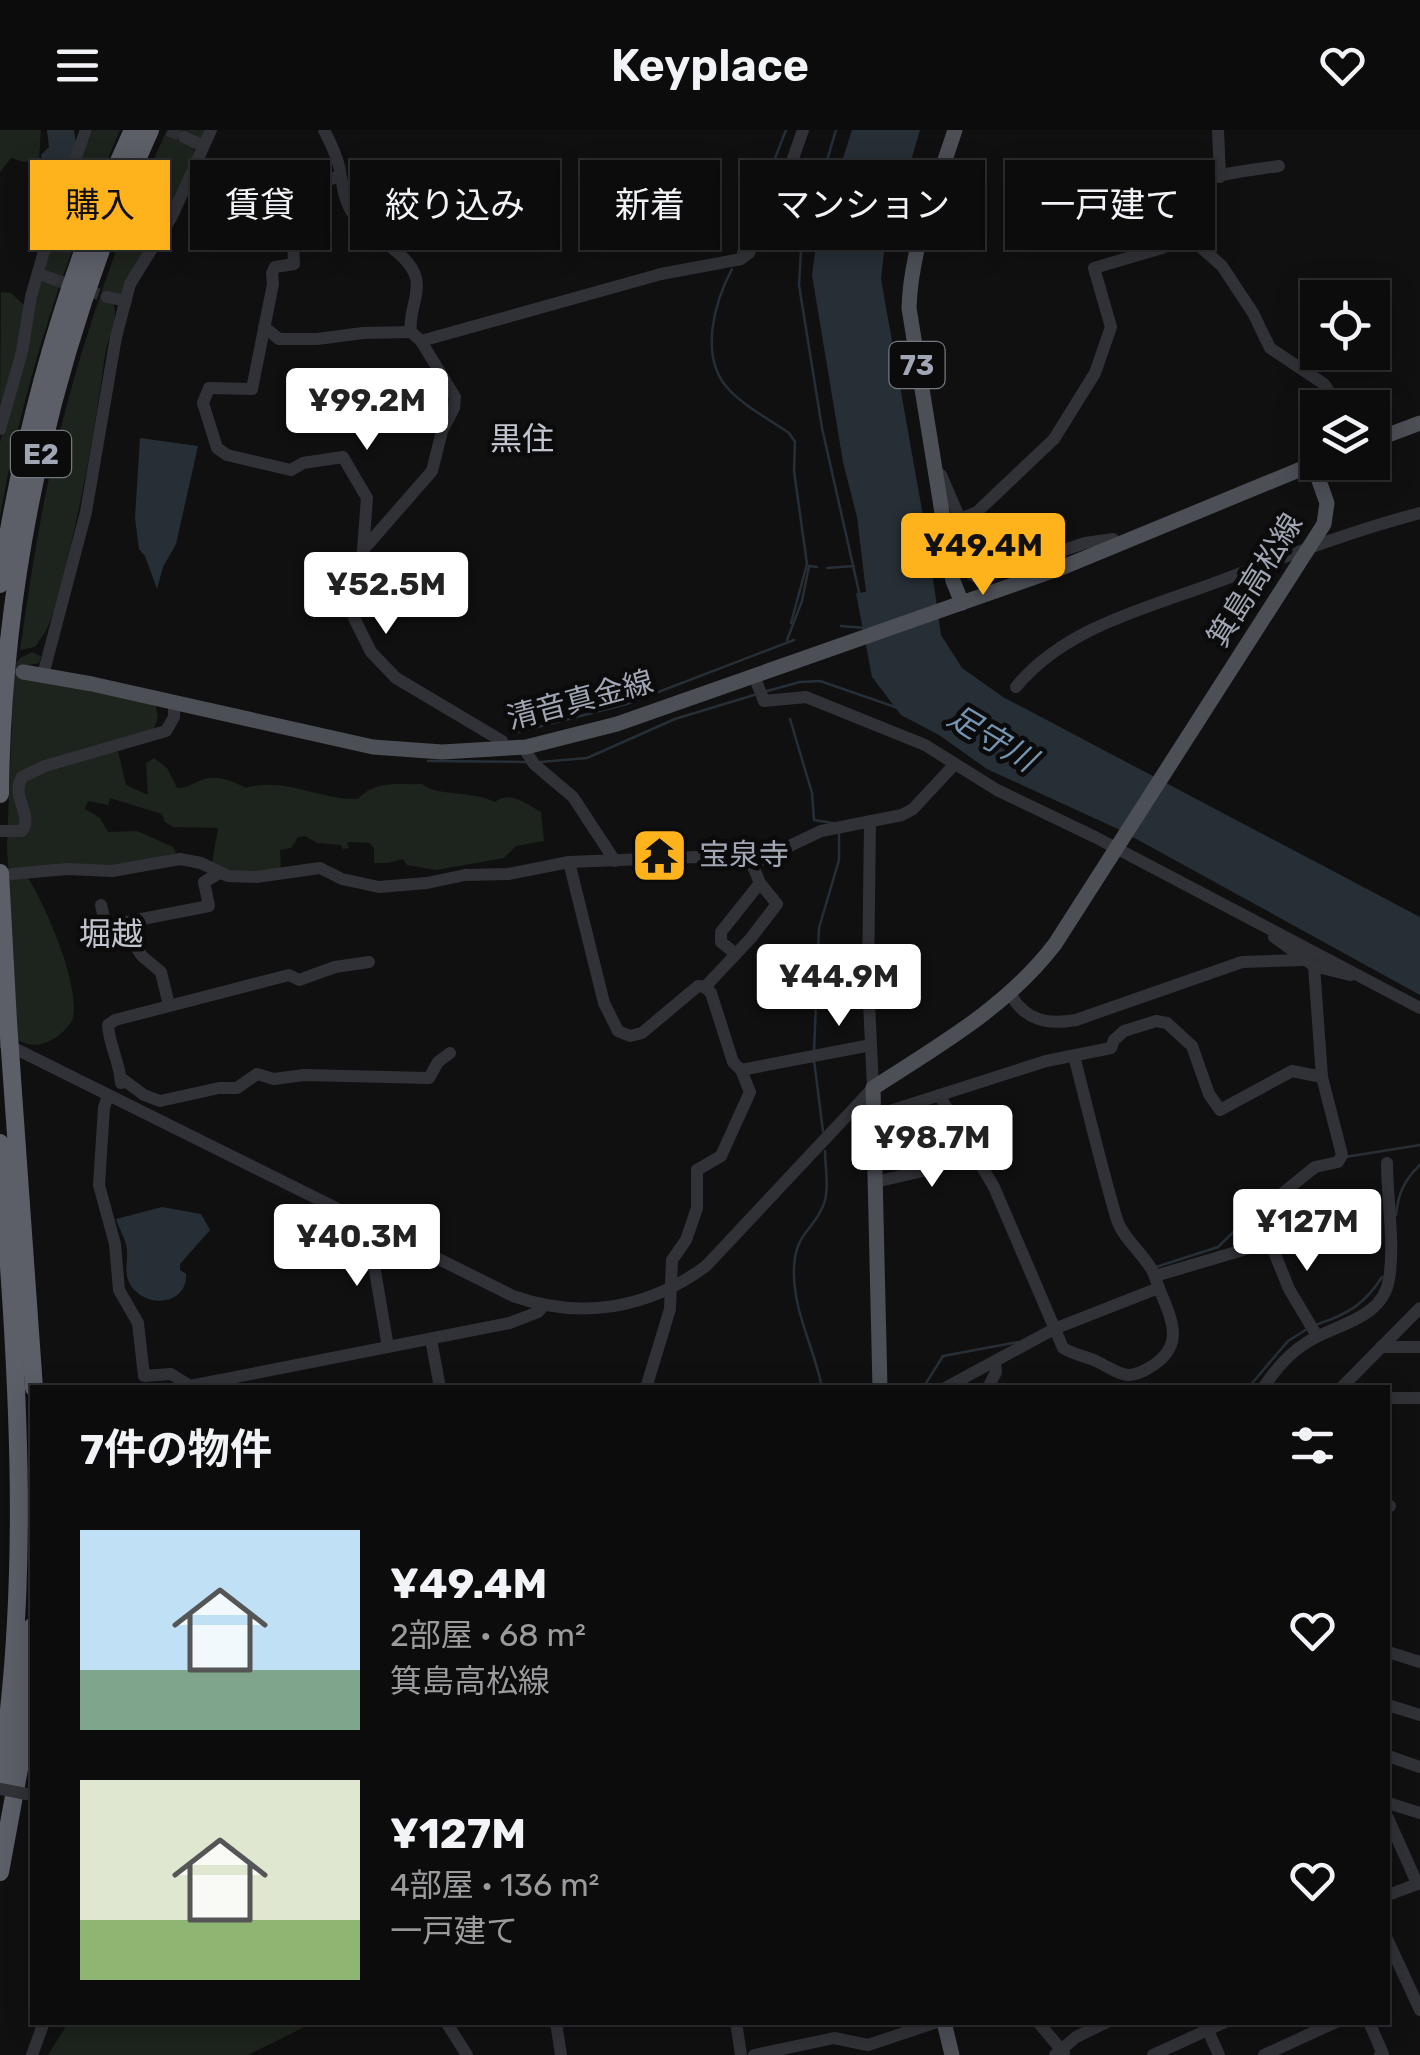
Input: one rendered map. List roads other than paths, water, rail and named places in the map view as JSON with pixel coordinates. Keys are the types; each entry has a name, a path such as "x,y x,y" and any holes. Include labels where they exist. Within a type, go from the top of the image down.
{"highway":[{"name":"E2","path":"0,584 11,512 42,378 77,266 133,130"},
{"name":"E2","path":"0,794 15,603 45,434 86,289 150,130"},
{"path":"6,874 8,1022 34,1385"},
{"path":"0,1144 19,1447 16,1647 0,1779"},
{"path":"0,1872 19,1769 30,1649"}],"main road":[{"name":"73","path":"943,160 955,130"},
{"name":"73","path":"914,250 909,308 954,605"},
{"path":"1390,434 1420,423"},
{"name":"箕島高松線","path":"954,605 1118,544 1300,469"},
{"name":"箕島高松線","path":"873,1088 1011,995 1054,944 1311,547 1327,513 1320,480"},
{"name":"清音真金線","path":"23,672 373,746 442,752 504,749 528,756 594,732 758,687 838,646 954,605"},
{"path":"873,1088 880,1385"},
{"path":"941,2025 952,2055"}],"street":[{"path":"0,429 61,194 86,130"},
{"path":"43,675 86,512 116,337 130,284 172,216 211,130"},
{"path":"324,130 334,149 344,198 357,219 396,251 416,274 416,296 409,320 451,389 454,408 442,432 432,471 362,550"},
{"path":"795,160 803,130"},
{"path":"1218,130 1220,176"},
{"path":"184,137 203,146"},
{"path":"1215,178 1279,166"},
{"path":"340,176 313,185 292,216 294,264 275,267 272,272 273,284 252,389 208,388 204,403 213,442 228,455 291,470 303,463 343,457 367,498 353,606 358,630 371,652 396,678 502,741 504,749"},
{"path":"264,327 279,339 363,333 416,336 660,274 741,259 751,250"},
{"path":"960,519 977,512 1054,439 1095,374 1111,326 1094,268 1155,250"},
{"path":"1204,250 1222,266 1253,313 1270,348 1329,390"},
{"path":"38,274 53,278"},
{"path":"107,296 126,302"},
{"path":"935,477 942,475 960,519 968,570 980,578 1085,543 1112,539 1118,544"},
{"path":"1016,687 1054,651 1092,630 1311,547 1420,513"},
{"path":"758,687 764,701 806,697 925,745 997,790 1118,847 1420,1008"},
{"path":"0,831 22,831 28,821 18,794 22,778 44,766 166,731 174,717 174,702"},
{"path":"528,756 572,797 615,860"},
{"path":"6,874 67,868 112,871 180,860 201,863 218,874 256,877 320,868 342,879 380,887 466,875 508,874 569,862 696,856 752,864 822,832 887,820 913,809 954,765"},
{"path":"0,1042 497,1288 544,1305 604,1308 647,1299 673,1288 720,1253 873,1088 870,821"},
{"path":"569,862 604,1003 618,1031 625,1035 642,1033 698,986 705,986 777,904 760,883 752,864"},
{"path":"102,905 106,926 210,906 204,882 218,874"},
{"path":"736,954 721,942 721,932 760,883"},
{"path":"121,925 142,956 161,972 169,1004"},
{"path":"1266,928 1309,964 1322,1076 1341,1157 1315,1168 1268,1204 1266,1227 1270,1242 1289,1289 1313,1330"},
{"path":"124,1103 108,1026 169,1004 289,975 300,980 334,967 370,962"},
{"path":"1011,995 1019,1009 1046,1022 1076,1020 1242,962 1309,964 1362,976"},
{"path":"647,1385 670,1309 672,1260 686,1240 697,1208 697,1170 721,1156 750,1092 742,1070 733,1062 711,993 705,986"},
{"path":"1130,999 1132,1028"},
{"path":"872,1117 1046,1061 1111,1048 1114,1040 1132,1028 1156,1021 1167,1023 1188,1041 1220,1110 1292,1070 1322,1076"},
{"path":"742,1070 871,1045"},
{"path":"121,1078 160,1101 237,1088 257,1074 274,1079 304,1075 429,1078 438,1062 450,1053"},
{"path":"940,1095 994,1187 1062,1348 1098,1362 1111,1372 1139,1374 1164,1360 1173,1334 1173,1320 1153,1277 1119,1225 1074,1056"},
{"path":"108,1095 99,1185 115,1244 120,1290 138,1323 144,1376 171,1374 188,1385"},
{"path":"875,1182 932,1168 973,1152"},
{"path":"1266,1385 1313,1330 1365,1314 1387,1289 1390,1270 1386,1162"},
{"path":"367,1224 388,1347"},
{"path":"1153,1277 1270,1242"},
{"path":"951,1385 1053,1327 1151,1294 1153,1277"},
{"path":"195,1385 510,1323 538,1312 544,1305"},
{"path":"1347,1385 1420,1308"},
{"path":"431,1339 439,1385"},
{"path":"1382,1347 1420,1347"},
{"path":"990,1385 996,1372 995,1362"},
{"path":"1390,1398 1420,1398"},
{"path":"1390,1653 1420,1662"},
{"path":"1390,1705 1420,1715"},
{"path":"1390,1757 1420,1766"},
{"path":"0,1789 30,1795"},
{"path":"1390,1803 1420,1813"},
{"path":"1390,1822 1418,1883 1390,1893"},
{"path":"1390,1945 1420,2010"},
{"path":"32,2055 43,2025"},
{"path":"448,2025 466,2055"},
{"path":"556,2025 561,2055"},
{"path":"736,2025 741,2055"},
{"path":"754,2055 834,2038 868,2045 931,2025"},
{"path":"1040,2025 1060,2052 1103,2025"},
{"path":"1264,2055 1329,2025"},
{"path":"1370,2025 1383,2054 1380,2055"},
{"path":"1154,2055 1206,2026 1219,2055"}],"water":[{"path":"47,130 74,130 76,144 69,160 42,160 41,155 49,147"},
{"path":"852,130 920,130 911,160 842,160"},
{"name":"足守川","path":"815,250 885,250 881,279 941,635 962,668 1003,697 1420,917 1420,995 1120,830 987,769 939,735 901,715 872,677 856,593 866,592 857,517 843,462 812,275"},
{"path":"140,438 198,446 176,544 163,567 157,589 139,549 135,518"},
{"path":"162,1207 201,1214 210,1230 180,1264 180,1270 186,1274 180,1293 153,1300 135,1291 129,1282 126,1246 116,1219"}],"waterway":[{"path":"738,253 786,130"},
{"path":"827,160 836,130"},
{"path":"801,250 799,285 822,428 859,592"},
{"path":"732,269 713,327 717,372 739,399 789,433 795,442 794,471 807,564 791,623"},
{"path":"787,640 802,601 809,566 817,567"},
{"path":"827,568 854,566"},
{"path":"841,626 865,628"},
{"path":"514,733 627,704 794,640"},
{"path":"767,691 820,681 898,708"},
{"path":"540,762 587,758 675,719 754,695"},
{"path":"790,719 812,793 814,820 833,823"},
{"path":"428,761 527,762"},
{"path":"814,1052 819,928 839,860 839,834"},
{"path":"814,1060 823,1131"},
{"path":"1345,1157 1420,1145"},
{"path":"821,1385 796,1298 794,1267 801,1239 825,1200 825,1151"},
{"path":"1396,1215 1403,1188 1420,1165"},
{"path":"1156,1267 1218,1247 1262,1204"},
{"path":"1318,1324 1355,1307 1382,1277"},
{"path":"1251,1385 1288,1341 1307,1329"},
{"path":"925,1385 943,1356 1018,1342"}],"tunnel":[{"path":"168,130 184,137"},
{"path":"53,279 107,297"}],"place":[{"name":"宝泉寺","path":"660,855"}],"district":[{"name":"黒住","path":"522,439"},
{"name":"堀越","path":"111,934"}]}
